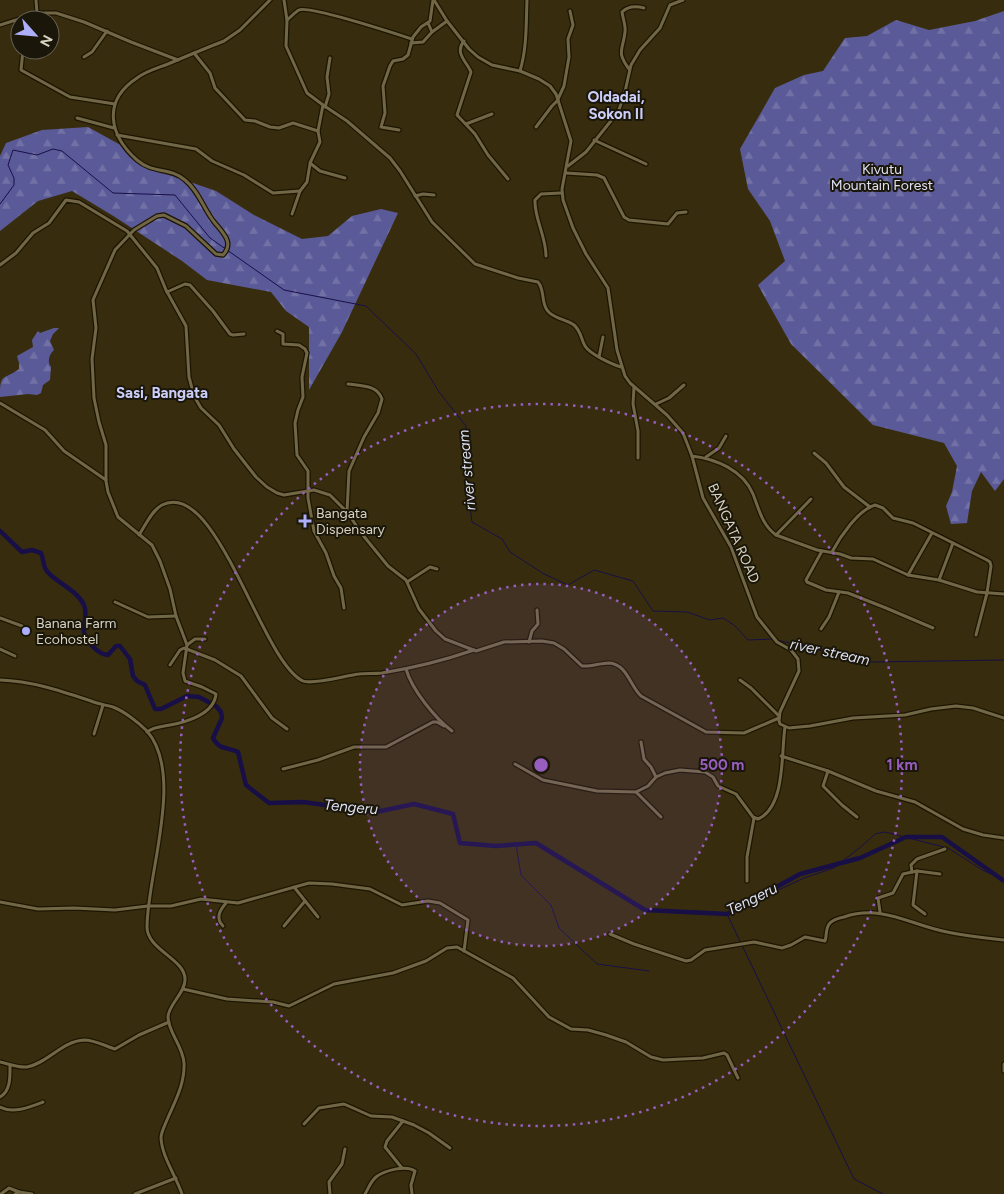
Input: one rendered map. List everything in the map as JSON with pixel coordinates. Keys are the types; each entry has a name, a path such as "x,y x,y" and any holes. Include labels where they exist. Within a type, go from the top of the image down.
{"street":[{"path":"284,0 287,20 286,46 304,88 324,106 347,121 390,158 432,222 475,264 518,278 534,280 540,284 547,311 574,326 580,332 587,348 599,357 621,367"},
{"path":"433,0 447,21 473,52 487,63 520,71 546,84 553,89 558,100 571,138 561,193 541,194 535,200 539,225 546,244 546,256"},
{"path":"399,130 381,127 385,113 383,86 392,63 408,55 411,41 421,27 428,23 433,0"},
{"path":"520,71 524,56 527,26 527,0"},
{"path":"567,166 579,158 620,109 629,70 638,52 660,28 670,5 683,0"},
{"path":"147,732 156,727 186,720 207,711 212,706 216,694 213,691 184,680 183,666 187,647 156,550 118,518 110,500 106,481 108,460 106,442 94,398 92,359 96,328 93,300 113,253 130,234 157,216 164,215 186,226 216,254 222,256 227,250 228,240 207,213 198,196 186,180 172,173 144,166 121,142 114,128 115,104 126,88 137,78 235,34 267,1"},
{"path":"629,70 621,57 626,32 622,12 635,6 644,8"},
{"path":"287,20 298,10 304,9 340,16 411,41 424,42 432,32 447,21"},
{"path":"536,127 558,100 564,86 569,57 568,39 573,24 570,11"},
{"path":"60,14 178,60"},
{"path":"428,23 432,32"},
{"path":"84,57 92,52 107,31"},
{"path":"464,42 460,46 461,55 471,72 458,115 475,134 488,155 508,179"},
{"path":"194,53 210,73 215,88 245,120 279,128 294,124 318,131"},
{"path":"292,214 300,191 307,182 310,163 319,143 318,131 329,94 327,76 330,58"},
{"path":"21,60 20,68 22,72 39,79 72,98 115,104"},
{"path":"466,124 492,114"},
{"path":"77,118 114,128"},
{"path":"117,134 196,149 212,161 244,175 273,193 300,191"},
{"path":"594,140 646,164"},
{"path":"310,163 325,173 345,178"},
{"path":"566,173 604,178 624,216 629,220 668,224 677,213 686,212"},
{"name":"BANGATA ROAD","path":"561,193 567,213 582,246 608,288 617,350 621,367 627,380 656,404 680,429 692,456 703,498 731,547 757,618 777,642 791,650 798,659 799,671 779,717"},
{"path":"415,196 423,194 434,195"},
{"path":"0,265 16,253 33,233 49,223 66,200 77,201 85,205 130,234 157,268 186,326 190,384 200,408 220,425 256,477 274,492 284,495 314,490 327,493 347,512 384,561 407,582 419,609 440,635 474,650"},
{"path":"168,292 186,284 190,285 230,334 244,334"},
{"path":"278,331 283,334 283,344 299,345 307,353 302,377 304,397 298,410 295,427 297,456 308,471 307,491 314,532 326,553 334,576 341,588 344,608"},
{"path":"599,357 603,337"},
{"path":"347,512 349,471 382,401 381,395 373,388 348,384"},
{"path":"656,404 669,398 684,385"},
{"path":"634,387 638,458"},
{"path":"0,403 44,430 64,451 106,481"},
{"path":"705,458 718,449 726,436"},
{"path":"814,453 826,463 844,487 870,506"},
{"path":"692,456 705,458 730,468 746,482 754,496 759,513 771,531 776,535 822,551 851,558 873,559 908,574 939,580 966,589 1004,594"},
{"path":"776,535 811,499"},
{"path":"139,535 157,508 162,505 175,502 187,506 194,512 213,532 227,554 268,638 283,662 291,672 304,682 406,669 504,642 542,641 557,644 582,666 606,663 615,664 623,670 641,696 706,732 744,733 779,717"},
{"path":"832,552 845,531 870,506 877,505 892,518 914,522 990,562 987,593 976,635"},
{"path":"908,574 932,533"},
{"path":"939,580 953,543"},
{"path":"822,551 806,581 826,590 848,593 933,628"},
{"path":"407,582 429,568 437,569"},
{"path":"821,629 832,610 839,592"},
{"path":"115,602 148,618 176,616"},
{"path":"529,642 532,630 538,624 537,610"},
{"path":"0,618 22,626"},
{"path":"170,666 181,649 187,647 195,639 205,639"},
{"path":"187,647 215,660 241,676 272,718 287,729"},
{"path":"0,649 15,656"},
{"path":"406,669 413,687 444,726"},
{"path":"0,680 20,681 50,688 115,708 147,732 160,761 164,798 157,856 148,906 148,934 158,947 184,972 186,981 169,1014 169,1022 180,1045 184,1064 182,1087 161,1136 165,1154 182,1194"},
{"path":"740,680 751,688 779,717 780,724 785,727 810,726 864,717 905,715 956,706 973,708 1004,718"},
{"path":"94,734 103,705"},
{"path":"283,769 318,760 354,747 386,747 433,722 437,722 452,731"},
{"path":"754,818 760,818 768,811 781,782 785,727"},
{"path":"641,742 644,759 651,767 656,778"},
{"path":"782,756 828,771 876,791 915,802 963,829 983,836 1004,838"},
{"path":"515,764 535,776 553,783 597,791 636,792 648,786 665,773 680,770 708,773 713,777 718,786 736,794 754,818 746,857 747,881"},
{"path":"828,771 823,786 856,816"},
{"path":"636,792 661,817"},
{"path":"912,872 911,865 914,861 946,849"},
{"path":"917,871 913,905 925,914"},
{"path":"880,912 878,898 893,893 901,876 917,871 940,874"},
{"path":"0,902 38,909 115,910 148,906 174,906 201,899 238,903 309,883 332,884 370,889 399,904 440,903 468,920 464,951"},
{"path":"294,887 318,917"},
{"path":"284,926 306,901"},
{"path":"223,926 220,923 219,916 226,902"},
{"path":"610,934 634,944 688,961 705,950 754,942 763,942 776,948 782,948 805,937 825,941 830,922 854,914 880,912 947,932 1004,940"},
{"path":"183,989 227,999 273,1002 289,1006 334,984 393,973 426,961 447,948 457,947 513,978 545,1014 562,1026 574,1030 588,1030 606,1034 626,1042 651,1057 663,1060 702,1058 724,1053 727,1055 738,1078"},
{"path":"0,1062 23,1067 34,1065 62,1047 77,1041 90,1040 113,1049 169,1022"},
{"path":"1004,1064 1004,1072"},
{"path":"0,1097 4,1095 8,1086 10,1065"},
{"path":"0,1107 4,1110 16,1110 43,1102"},
{"path":"304,1124 319,1108 342,1104 371,1116 392,1117 402,1121 429,1133 450,1148"},
{"path":"402,1121 387,1141 385,1148 402,1168"},
{"path":"330,1194 330,1182 340,1168 344,1149"},
{"path":"365,1194 376,1176 402,1168 415,1171 411,1185 412,1194"},
{"path":"135,1194 176,1178"},
{"path":"1,1194 9,1188 17,1193 32,1194"}],"green space":[{"name":"Kivutu Mountain Forest","path":"1004,11 1004,479 995,491 981,472 972,491 967,523 951,524 946,506 952,492 957,466 944,443 873,425 791,344 758,285 785,261 770,221 748,189 740,149 775,88 804,75 823,71 845,38 867,36 896,20 929,30 975,21"},
{"path":"88,127 126,148 144,166 216,191 254,215 302,239 328,236 352,216 381,209 398,213 342,332 309,390 309,327 286,311 271,292 207,280 182,261 72,191 38,201 0,231 0,156 6,143 42,130"},
{"path":"59,328 53,334 50,341 54,350 49,358 51,367 50,380 43,385 41,393 37,395 0,397 3,378 19,369 17,356 33,347 32,340 38,331 40,333"}],"waterway":[{"name":"river stream","path":"0,204 14,185 14,178 8,165 13,150 37,155 53,149 62,151 113,193 175,195 210,238 284,290 366,306 416,354 439,392 466,426 465,469 472,522 502,539 510,552 544,574 568,585 594,570 633,581 653,611 687,612 710,620 723,618 734,625 748,640 773,639"},
{"name":"Tengeru","path":"0,531 22,552 32,550 41,553 48,572 75,594 84,605 86,612 84,632 90,643 97,650 108,655 116,646 120,646 130,659 133,676 137,681 145,685 155,709 161,709 187,696 199,697 216,706 221,712 222,718 213,738 215,742 218,745 238,752 246,785 269,803 303,802 376,812 414,804 453,814 460,843 496,846 536,843 645,910 727,914 800,874 860,858 906,837 942,837 1004,881"},
{"name":"river stream","path":"777,640 869,662 1004,660"},
{"path":"883,1194 854,1179 727,914 804,878 834,868 875,834 885,832 948,848 984,871 1004,879"},
{"path":"516,845 521,875 551,905 559,928 597,964 649,971"}],"place":[{"name":"Bangata Dispensary","path":"305,521"},
{"name":"Banana Farm Ecohostel","path":"26,631"}],"district":[{"name":"Oldadai, Sokon II","path":"616,106"},
{"name":"Sasi, Bangata","path":"162,393"}]}
